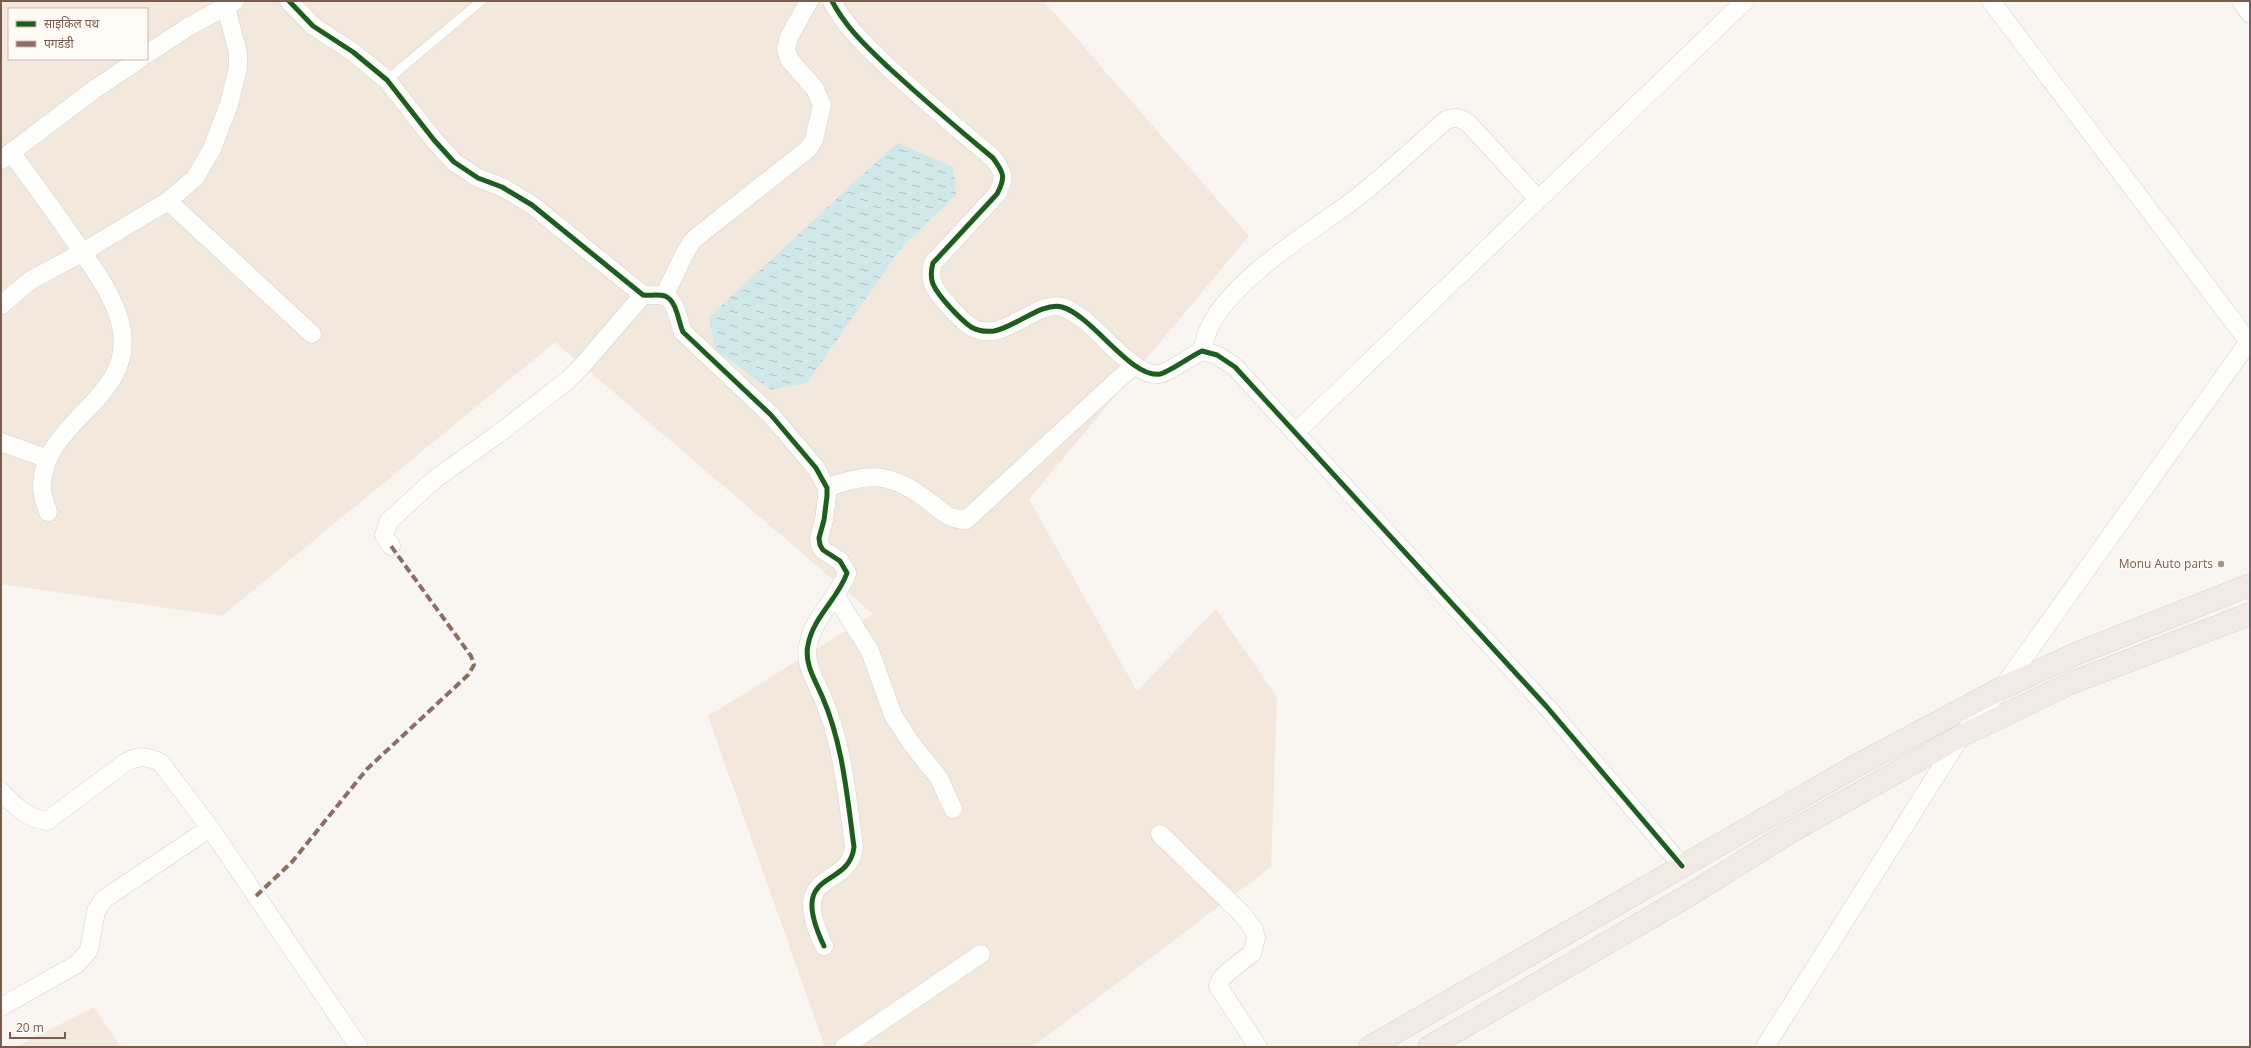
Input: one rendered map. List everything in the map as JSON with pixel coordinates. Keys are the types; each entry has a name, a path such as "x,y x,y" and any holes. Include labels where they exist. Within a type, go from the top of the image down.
{"highway":[{"path":"1370,1047 1852,768 2002,688 2078,653 2250,585"},
{"path":"1428,1047 1691,894 1792,831 1961,736 2071,684 2250,614"}],"street":[{"path":"289,1 313,26 353,52 387,80 434,140 454,162 478,178 502,187 532,205 642,295 664,296 674,305 683,332 772,415 806,455 826,488 826,509 818,538 823,550 840,561 847,574 844,582 811,635 808,646 808,660 813,677 830,717 841,754 854,847 853,857 846,866 819,885 814,892 813,915 817,930 824,946"},
{"path":"664,296 685,252 693,240 808,149 814,140 822,105 819,96 789,59 786,49 789,37 809,1"},
{"path":"832,1 844,23 855,36 923,99 993,158 1002,171 1003,182 997,194 933,263 930,273 933,283 939,293 972,327 984,332 995,331 1046,308 1060,306 1073,312 1088,322 1134,365 1148,374 1159,374 1202,351 1217,355 1235,367 1546,706 1682,866"},
{"path":"1296,433 1745,1"},
{"path":"1765,1047 1961,736 2002,688 2249,341 1991,1"},
{"path":"2241,1 2250,14"},
{"path":"1,305 31,280 82,252 168,201 195,178 204,164 229,104 238,68 238,53 231,4 188,27 148,53"},
{"path":"48,512 42,489 48,459 58,441 112,381 122,356 121,327 116,311 107,292 82,252 6,156 96,89 139,60"},
{"path":"1202,351 1209,328 1227,303 1249,279 1269,261 1348,204 1446,120 1455,116 1462,118 1469,124 1538,199"},
{"path":"168,201 312,334"},
{"path":"391,546 384,535 390,521 435,479 498,434 568,380 586,362 642,295"},
{"path":"826,488 849,480 864,477 889,480 916,491 952,519 966,520 1134,365"},
{"path":"1,442 48,459"},
{"path":"835,595 870,651 893,715 911,743 939,778 953,809"},
{"path":"1,791 27,816 36,820 47,821 126,762 138,756 150,757 161,763 210,828 359,1047"},
{"path":"1,1007 77,964 89,950 96,911 104,899 210,828"},
{"path":"1160,834 1242,914 1254,930 1256,938 1252,953 1227,973 1221,979 1218,986 1258,1047"},
{"path":"844,1047 981,954"}],"lane":[{"path":"387,80 481,1"}],"shaded area":[{"path":"1,1 1044,1 1249,236 1029,499 1137,691 1216,609 1277,697 1271,867 1032,1047 825,1047 708,716 873,614 555,342 222,616 1,584"},
{"path":"94,1007 121,1047 16,1047"}],"water":[{"path":"897,143 953,167 956,195 901,248 807,383 771,390 715,349 709,317"}],"marked path":[{"path":"256,896 292,862 367,769 468,675 474,665 471,656 391,546"}],"cycle path":[{"path":"289,1 313,26 353,52 387,80 434,140 454,162 478,178 502,187 532,205 643,295 662,295 669,299 675,307 683,332 771,415 816,468 827,488 824,520 819,538 820,545 823,550 840,561 847,573 838,591 815,626 807,652 809,665 829,714 840,751 854,847 850,861 842,870 823,883 815,891 812,903 814,921 824,946"},
{"path":"832,1 850,29 865,45 915,91 993,158 1000,168 1003,179 997,194 933,263 931,273 933,284 944,301 955,313 971,327 979,330 994,331 1002,329 1037,311 1054,306 1062,307 1074,313 1086,322 1124,357 1137,367 1149,373 1164,373 1202,351 1217,355 1235,367 1546,706 1682,866"}],"place":[{"name":"Monu Auto parts","path":"2221,564"}]}
